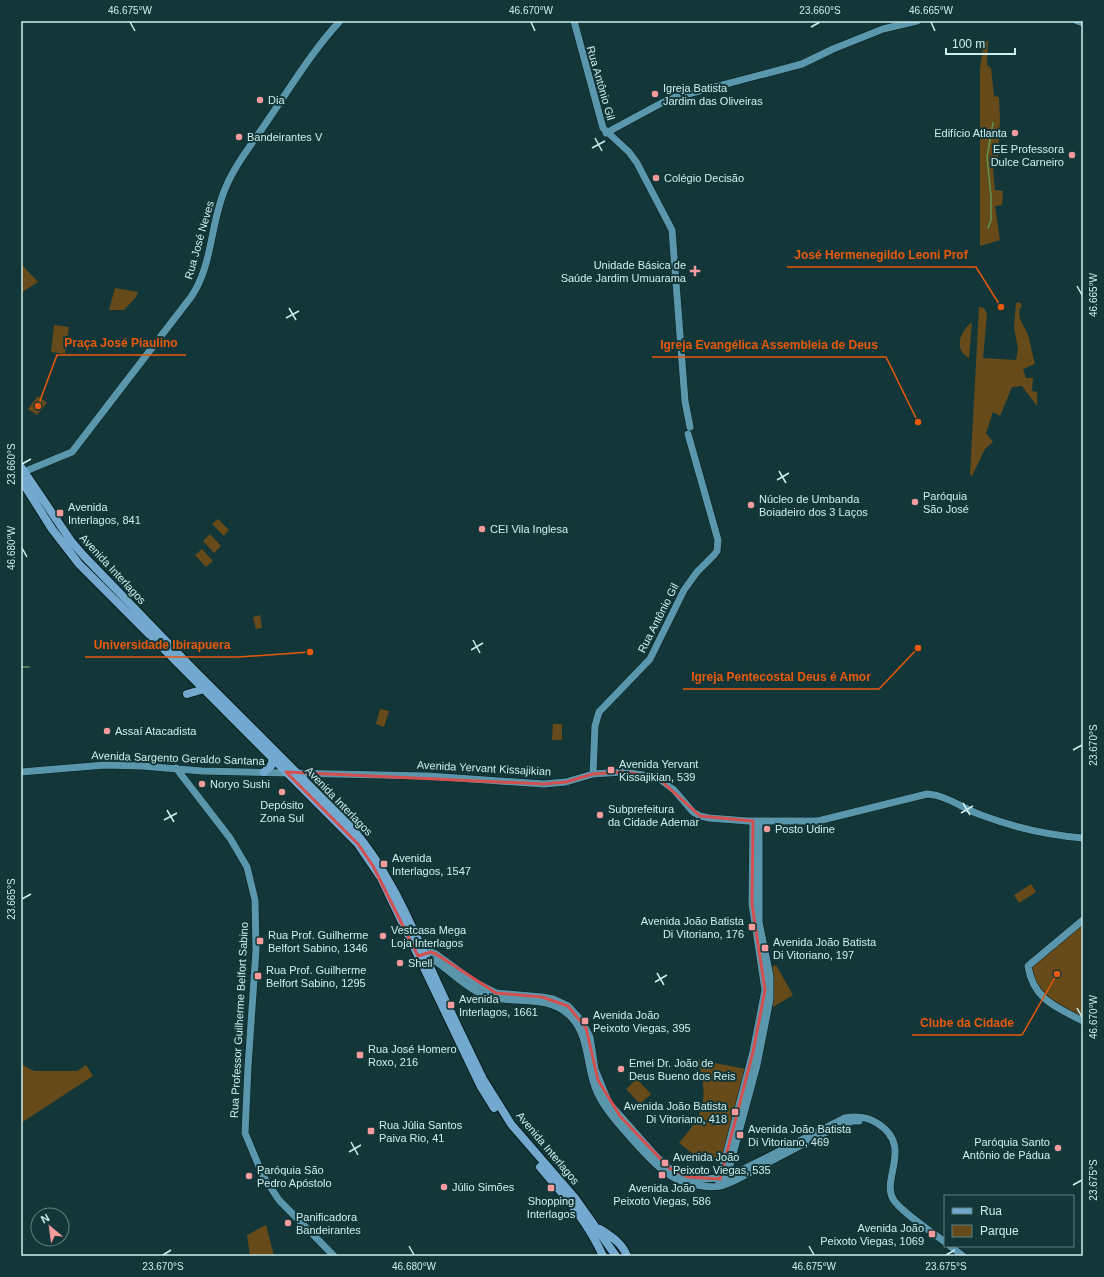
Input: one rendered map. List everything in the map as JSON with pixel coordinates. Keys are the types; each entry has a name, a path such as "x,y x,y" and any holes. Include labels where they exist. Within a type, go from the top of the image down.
{"main road":[{"name":"Avenida Interlagos","path":"22,471 82,554 286,772 358,844 381,878 423,958 483,1079 496,1101 525,1142 575,1198 597,1227 616,1256"},
{"name":"Avenida Interlagos","path":"21,480 52,529 79,564 166,654 204,684 296,772 352,828 369,849 381,866 481,1086 520,1144 571,1202 586,1224 602,1256"},
{"path":"187,694 198,691 204,684"},
{"path":"264,772 271,766 273,758"},
{"path":"597,1227 617,1241 627,1256"}],"street":[{"name":"Rua José Neves","path":"22,471 72,452 191,296 201,276 228,181 329,32 340,21"},
{"name":"Rua Antônio Gil","path":"574,21 600,121 606,133 629,152 637,163 672,230 689,431 691,444 718,540 717,551 697,572 684,590 650,659 599,712 595,726 593,774"},
{"path":"606,133 669,100 802,64 833,49 877,32 900,24 917,21"},
{"path":"1077,21 1083,23"},
{"name":"Avenida Sargento Geraldo Santana","path":"21,772 105,766 286,772"},
{"name":"Rua Professor Guilherme Belfort Sabino","path":"176,768 230,838 247,867 255,900 256,950 245,1128 260,1171 284,1207 334,1256"},
{"name":"Avenida Yervant Kissajikian","path":"286,772 428,776 544,784 566,782 593,774 622,772 658,777 671,787 693,812 700,816 716,819 756,821 818,821 922,795 932,794 999,821 1052,835 1083,838"},
{"path":"722,1182 757,1065 770,998 770,976 759,922 756,821"},
{"path":"1083,920 1028,966 1033,986 1045,1000 1083,1021"},
{"path":"423,958 437,963 482,995 495,999 548,1003 564,1010 579,1027 585,1045 593,1082 604,1105 615,1120 652,1162 669,1176 688,1184 707,1187 722,1182 853,1121 870,1122 882,1127 892,1139 895,1151 891,1186 893,1198 900,1206 944,1241"},
{"path":"951,1247 963,1256"}],"highlighted area":[{"path":"286,772 544,784 566,782 593,774 622,772 657,777 700,816 753,821 752,904 765,990 753,1052 720,1179 688,1177 669,1168 620,1116 598,1080 586,1028 568,1006 542,997 496,993 436,954 431,952 418,956 373,866 358,844"}],"green space":[{"path":"984,41 988,41 987,65 991,68 994,96 999,97 1000,121 998,158 992,158 995,190 1003,191 1002,205 995,206 1000,240 980,246 980,69"},
{"path":"21,264 38,282 22,292 21,290"},
{"path":"115,288 138,292 136,297 124,310 109,310"},
{"path":"1020,302 1022,307 1020,308 1019,316 1028,335 1035,364 1023,369 1026,378 1033,378 1032,391 1037,392 1037,406 1022,386 1012,387 1000,416 993,412 986,433 993,442 985,449 972,476 970,475 979,307 984,308 987,314 983,358 1016,360 1018,349 1014,327 1016,303"},
{"path":"972,322 969,358 964,355 961,350 960,340 964,330"},
{"path":"54,325 69,327 65,354 51,352"},
{"path":"38,396 47,403 37,415 28,409"},
{"path":"218,519 229,530 224,536 212,524"},
{"path":"210,534 221,546 214,553 203,541"},
{"path":"202,549 213,561 206,567 195,555"},
{"path":"260,615 262,628 256,629 253,617"},
{"path":"380,709 389,711 384,727 376,724"},
{"path":"553,724 562,724 562,740 552,740"},
{"path":"1031,884 1036,892 1019,903 1014,895"},
{"path":"1083,923 1083,1023 1038,994 1031,967"},
{"path":"776,965 793,995 773,1007 772,967"},
{"path":"698,1060 746,1069 721,1162 693,1154 679,1143 700,1113 704,1095"},
{"path":"21,1064 34,1071 77,1071 86,1065 93,1076 21,1123"},
{"path":"637,1079 651,1094 640,1104 626,1089"},
{"path":"266,1225 274,1256 250,1256 247,1235"}],"waterway":[{"path":"988,228 991,220 991,196 987,157 993,123"},
{"path":"21,667 29,667"}],"place":[{"name":"Igreja Batista Jardim das Oliveiras","path":"655,94"},
{"name":"Dia","path":"260,100"},
{"name":"Edifício Atlanta","path":"1015,133"},
{"name":"Bandeirantes V","path":"239,137"},
{"name":"EE Professora Dulce Carneiro","path":"1072,155"},
{"name":"Colégio Decisão","path":"656,178"},
{"name":"Unidade Básica de Saúde Jardim Umuarama","path":"695,271"},
{"name":"José Hermenegildo Leoni Prof","path":"1001,307"},
{"name":"Praça José Piaulino","path":"38,406"},
{"name":"Igreja Evangélica Assembleia de Deus","path":"918,422"},
{"name":"Paróquia São José","path":"915,502"},
{"name":"Núcleo de Umbanda Boiadeiro dos 3 Laços","path":"751,505"},
{"name":"Avenida Interlagos, 841","path":"60,513"},
{"name":"CEI Vila Inglesa","path":"482,529"},
{"name":"Igreja Pentecostal Deus é Amor","path":"918,648"},
{"name":"Universidade Ibirapuera","path":"310,652"},
{"name":"Assaí Atacadista","path":"107,731"},
{"name":"Avenida Yervant Kissajikian, 539","path":"611,770"},
{"name":"Noryo Sushi","path":"202,784"},
{"name":"Depósito Zona Sul","path":"282,792"},
{"name":"Subprefeitura da Cidade Ademar","path":"600,815"},
{"name":"Posto Udine","path":"767,829"},
{"name":"Avenida Interlagos, 1547","path":"384,864"},
{"name":"Avenida João Batista Di Vitoriano, 176","path":"752,927"},
{"name":"Vestcasa Mega Loja Interlagos","path":"383,936"},
{"name":"Rua Prof. Guilherme Belfort Sabino, 1346","path":"260,941"},
{"name":"Avenida João Batista Di Vitoriano, 197","path":"765,948"},
{"name":"Shell","path":"400,963"},
{"name":"Clube da Cidade","path":"1057,974"},
{"name":"Rua Prof. Guilherme Belfort Sabino, 1295","path":"258,976"},
{"name":"Avenida Interlagos, 1661","path":"451,1005"},
{"name":"Avenida João Peixoto Viegas, 395","path":"585,1021"},
{"name":"Rua José Homero Roxo, 216","path":"360,1055"},
{"name":"Emei Dr. João de Deus Bueno dos Reis","path":"621,1069"},
{"name":"Avenida João Batista Di Vitoriano, 418","path":"735,1112"},
{"name":"Rua Júlia Santos Paiva Rio, 41","path":"371,1131"},
{"name":"Avenida João Batista Di Vitoriano, 469","path":"740,1135"},
{"name":"Paróquia Santo Antônio de Pádua","path":"1058,1148"},
{"name":"Avenida João Peixoto Viegas, 535","path":"665,1163"},
{"name":"Avenida João Peixoto Viegas, 586","path":"662,1175"},
{"name":"Paróquia São Pedro Apóstolo","path":"249,1176"},
{"name":"Júlio Simões","path":"444,1187"},
{"name":"Shopping Interlagos","path":"551,1188"},
{"name":"Panificadora Bandeirantes","path":"288,1223"},
{"name":"Avenida João Peixoto Viegas, 1069","path":"932,1234"}]}
